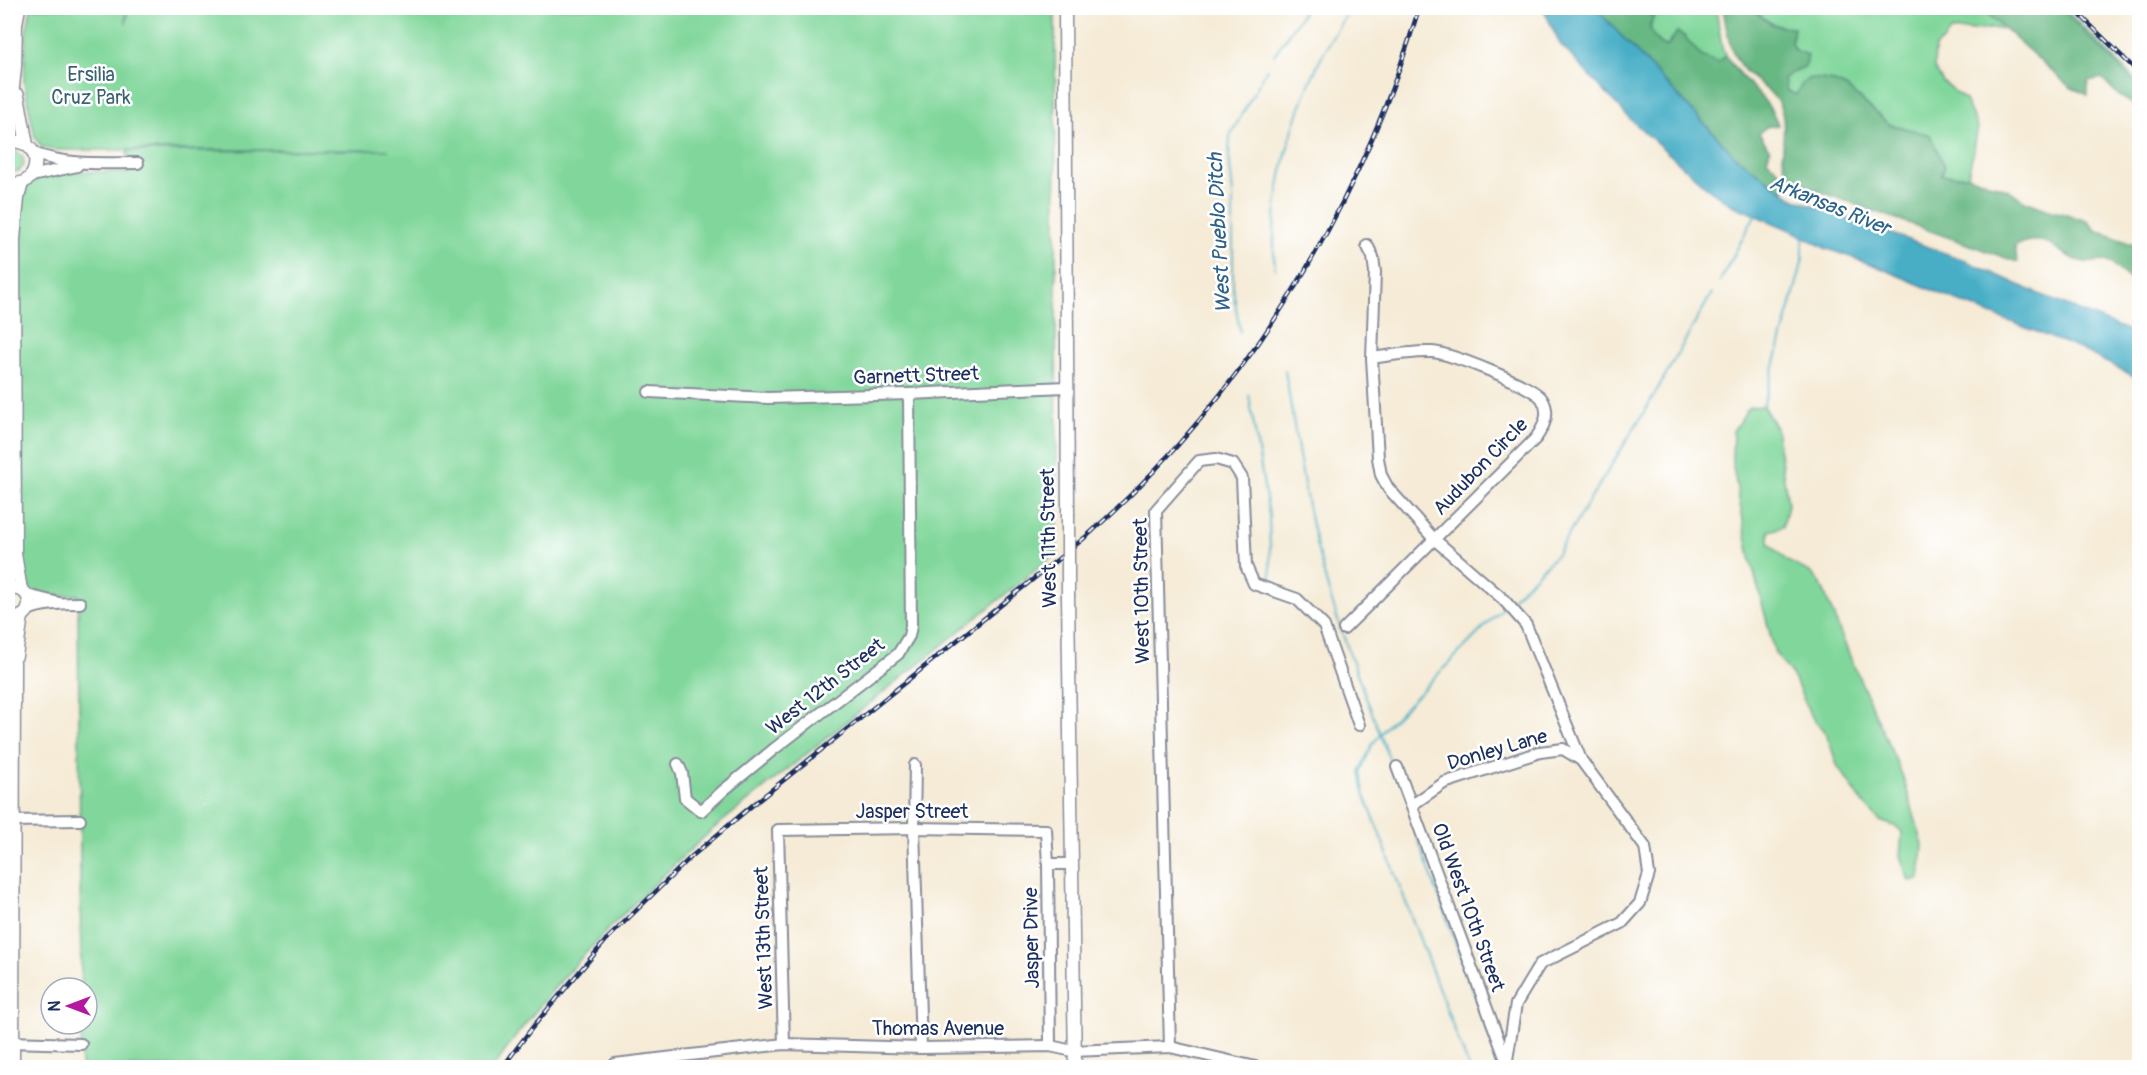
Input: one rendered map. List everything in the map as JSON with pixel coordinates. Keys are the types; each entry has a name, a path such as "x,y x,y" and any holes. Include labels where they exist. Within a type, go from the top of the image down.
{"street":[{"path":"8,137 15,67 15,32 19,8"},
{"name":"West 11th Street","path":"1065,8 1066,387 1075,1068"},
{"path":"14,663 24,614 29,602 24,593 15,554 14,239 18,198 36,165 19,106 15,67"},
{"path":"8,142 14,141 47,159 95,163 138,163"},
{"path":"8,183 95,163"},
{"path":"8,207 14,239"},
{"path":"1367,245 1373,256 1375,272 1372,358 1381,475 1388,488 1434,538 1507,603 1526,625 1581,760 1645,847 1649,874 1640,903 1622,923 1540,964 1516,1004 1508,1064"},
{"name":"Audubon Circle","path":"1344,629 1536,438 1544,426 1547,411 1542,398 1530,388 1444,354 1417,352 1372,358"},
{"name":"Garnett Street","path":"649,392 768,398 1066,387"},
{"name":"West 12th Street","path":"678,764 682,773 685,798 701,811 774,749 898,654 903,646 911,626 909,394"},
{"name":"West 10th Street","path":"1170,1047 1156,510 1199,461 1216,459 1233,464 1242,478 1246,566 1254,584 1297,599 1324,626 1359,725"},
{"path":"15,554 10,569 8,589 14,588 60,603"},
{"path":"13,1068 10,1042 14,663 8,617 14,618 31,608 60,603 80,603"},
{"name":"Donley Lane","path":"1412,805 1444,783 1540,752 1563,749 1581,760"},
{"path":"915,765 914,828 921,1048"},
{"name":"Old West 10th Street","path":"1397,768 1508,1064"},
{"path":"11,821 80,820"},
{"name":"Jasper Street","path":"778,830 914,828 1046,830"},
{"name":"West 13th Street","path":"778,830 784,1044"},
{"name":"Jasper Drive","path":"1046,830 1050,1046"},
{"path":"1048,864 1071,864"},
{"path":"10,1042 81,1044"},
{"name":"Thomas Avenue","path":"615,1064 784,1044 921,1048 1050,1046 1073,1051 1170,1047 1260,1068"}],"green space":[{"name":"Ersilia Cruz Park","path":"31,8 125,8 126,24 128,8 1055,8 1057,553 713,829 654,884 569,971 494,1067 81,1067 81,1036 99,1036 99,976 81,976 78,595 37,597 22,582 23,565 8,567 8,235 22,234 20,212 25,187 35,180 60,173 88,171 128,173 127,151 389,150 53,150 42,147 35,138 24,83 26,33"},
{"path":"1595,8 1645,8 1643,10 1654,17 1650,24 1651,32 1663,45 1667,47 1677,32 1684,36 1701,56 1718,63 1726,56 1774,115 1778,125 1766,127 1759,133 1770,150 1767,160 1779,171 1785,192 1737,158"},
{"path":"1645,8 1716,8 1722,48 1726,56 1718,64 1701,56 1684,36 1672,38 1667,47 1652,35 1650,27 1654,17 1643,10"},
{"path":"1723,8 1753,8 1771,24 1794,28 1791,43 1794,50 1808,55 1805,67 1792,72 1784,79 1786,90 1796,95 1802,84 1809,78 1830,80 1846,87 1889,124 1930,135 1945,167 1941,175 1968,176 2009,190 2025,201 2086,220 2096,230 2139,247 2139,287 2108,261 2075,260 2046,243 2028,241 2015,245 2017,262 1796,183 1789,176 1783,158 1784,128 1781,109 1770,93 1740,66 1732,51"},
{"path":"1753,8 1981,8 2004,28 1951,31 1935,47 1934,68 1943,82 1965,100 1978,128 1968,176 1940,175 1935,147 1930,135 1889,124 1846,87 1802,84 1796,95 1786,90 1784,79 1792,72 1805,67 1791,43 1794,28 1771,23"},
{"path":"1981,8 2060,8 2139,87 2139,108 2118,95 2102,78 2088,81 2088,95 2070,87"},
{"path":"2060,8 2064,8 2139,83 2139,87"},
{"path":"15,151 23,157 24,165 19,171 12,172 8,170 8,153"},
{"path":"1763,406 1776,428 1788,504 1783,527 1769,531 1769,543 1787,561 1810,572 1820,582 1903,777 1923,845 1920,879 1909,881 1900,856 1902,832 1897,827 1880,821 1863,803 1837,765 1827,735 1810,714 1794,678 1775,653 1750,557 1732,462 1733,431 1749,407"}],"water":[{"path":"1543,8 1595,8 1737,158 1795,199 1964,260 2048,298 2139,335 2139,379 2080,349 1876,266 1825,248 1797,233 1730,204 1705,186 1631,120 1560,44"}],"waterway":[{"name":"West Pueblo Ditch","path":"1274,55 1306,8"},
{"path":"1275,269 1274,236 1277,202 1292,132 1318,65 1351,8"},
{"name":"West Pueblo Ditch","path":"1240,332 1233,289 1233,194 1229,157 1230,136 1267,69"},
{"path":"1720,281 1755,215"},
{"path":"1763,406 1799,275 1803,258 1803,236"},
{"path":"1509,602 1556,555 1652,399 1712,293"},
{"path":"1285,371 1318,553 1348,650 1393,769"},
{"name":"West Pueblo Ditch","path":"1249,396 1269,516 1271,580"},
{"path":"1469,1068 1364,793 1360,771 1372,745 1386,727 1505,606"},
{"path":"1417,836 1501,1068"}],"railway":[{"path":"502,1068 532,1028 607,939 691,857 1088,535 1145,480 1198,421 1247,359 1291,294 1330,227 1364,156 1394,83 1419,8"},
{"path":"2073,8 2140,74"}],"water label":[{"name":"Arkansas River","path":"1830,205"}]}
